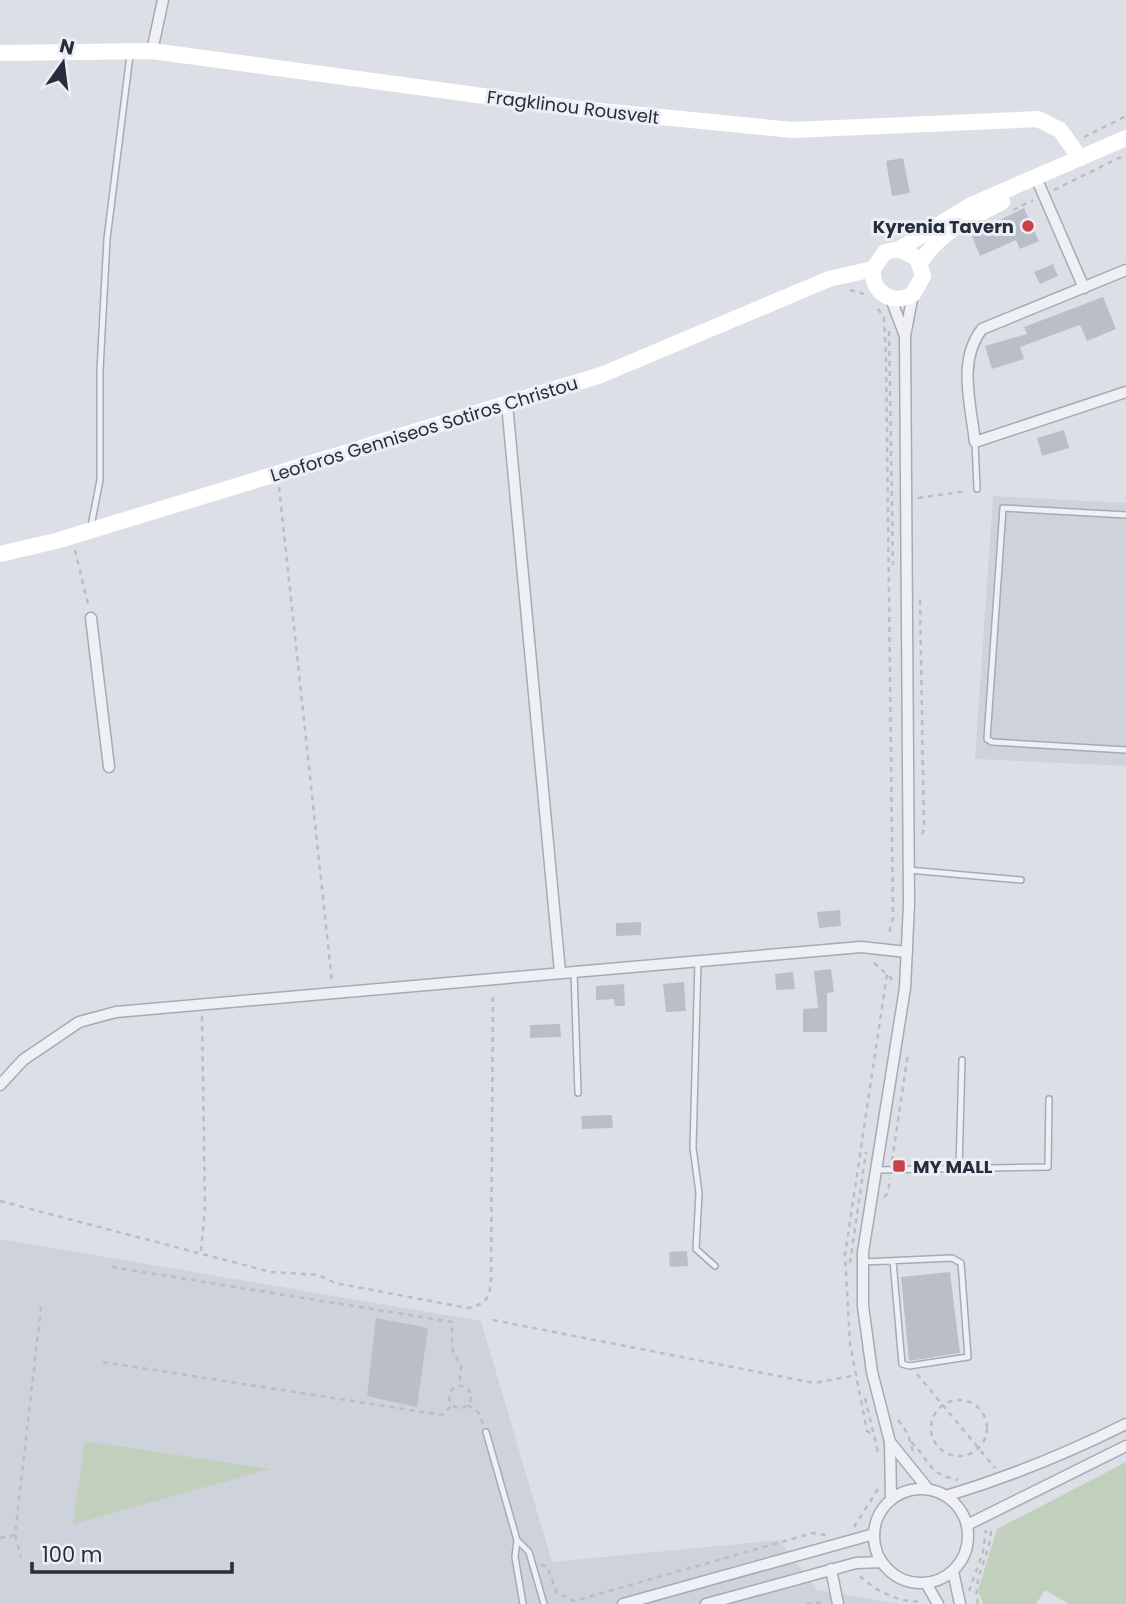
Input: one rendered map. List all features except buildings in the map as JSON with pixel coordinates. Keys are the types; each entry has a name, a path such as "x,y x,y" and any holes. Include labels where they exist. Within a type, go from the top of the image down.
{"main road":[{"name":"Fragklinou Rousvelt","path":"0,53 152,51 715,125 793,130 1038,119 1060,130 1076,151"},
{"path":"899,249 912,253 920,263 922,282 914,294 907,298 884,303 878,291 871,285 885,252 899,249 971,205 1076,151 1126,138"},
{"path":"920,263 930,247 947,231 1041,189 1076,151"},
{"name":"Leoforos Genniseos Sotiros Christou","path":"0,554 90,531 601,375 844,285 871,285"}],"street":[{"path":"152,51 163,0"},
{"path":"1041,189 1084,288"},
{"path":"1126,270 982,329 972,342 967,366 975,442 1126,393"},
{"path":"891,1499 890,1442 872,1372 863,1306 863,1262 905,988 907,952 905,336 914,294"},
{"path":"884,303 905,336"},
{"path":"508,404 560,972"},
{"path":"91,618 109,767"},
{"path":"0,1085 23,1060 79,1023 116,1012 861,947 907,952"},
{"path":"946,1496 1076,1449 1126,1424"},
{"path":"890,1442 928,1489"},
{"path":"967,1525 1126,1446"},
{"path":"928,1489 946,1496 960,1509 967,1525 968,1546 953,1570 926,1583 896,1576 882,1562 874,1534 879,1514 891,1499 909,1490 928,1489"},
{"path":"623,1604 874,1534"},
{"path":"706,1604 856,1563 882,1562"},
{"path":"831,1569 833,1603"},
{"path":"953,1570 960,1604"},
{"path":"926,1583 937,1601"}],"lane":[{"path":"90,531 100,480 100,370 107,239 121,108 131,52"},
{"path":"975,442 978,489"},
{"path":"1126,515 1003,508 987,739 992,742 1126,750"},
{"path":"908,870 1021,880"},
{"path":"698,961 693,1148 699,1193 696,1249 715,1266"},
{"path":"574,971 578,1093"},
{"path":"960,1168 962,1060"},
{"path":"875,1170 1048,1167 1049,1099"},
{"path":"863,1262 952,1258 961,1263 968,1357 909,1366 902,1364 893,1261"},
{"path":"486,1432 517,1540 515,1557 523,1604"},
{"path":"517,1540 530,1552 544,1604"}],"path":[{"path":"1076,151 1126,116"},
{"path":"1010,211 1041,189 1126,155"},
{"path":"844,285 871,285"},
{"path":"844,285 864,293 871,285"},
{"path":"884,303 890,340 898,903 897,924 889,933 893,918 884,303"},
{"path":"277,473 333,994"},
{"path":"915,499 978,489"},
{"path":"72,536 91,618"},
{"path":"874,963 887,974"},
{"path":"0,1201 14,1207 201,1251 271,1272 319,1275 335,1283 468,1308 482,1305 490,1296 491,1278 493,979"},
{"path":"201,1006 205,1209 201,1251"},
{"path":"112,1267 452,1322 452,1349 461,1367 459,1386 449,1395 452,1405"},
{"path":"21,1557 15,1535 41,1307"},
{"path":"493,1320 814,1383 860,1374"},
{"path":"103,1362 442,1415 452,1405"},
{"path":"917,1373 998,1471"},
{"path":"452,1405 462,1408 468,1405 471,1394 467,1388 459,1386"},
{"path":"958,1401 968,1402 982,1413 987,1431 979,1448 963,1456 946,1453 939,1448 931,1432 932,1422 943,1405 958,1401"},
{"path":"468,1405 478,1412 486,1432"},
{"path":"872,1434 879,1459"},
{"path":"908,1434 914,1455"},
{"path":"911,1443 922,1458 940,1474 965,1481"},
{"path":"850,1533 883,1480"},
{"path":"971,1584 983,1552 986,1527 993,1521 990,1549 975,1588 978,1604"},
{"path":"533,1567 547,1566 555,1590 574,1601 813,1533 834,1534"},
{"path":"0,1538 15,1535"},
{"path":"856,1563 861,1578 891,1596 912,1603 937,1601"},
{"path":"806,1604 823,1600 833,1603"}],"shaded area":[{"path":"993,496 1126,503 1126,766 975,759"},
{"path":"0,1239 481,1321 552,1562 779,1540 817,1590 902,1604 0,1604"}],"green space":[{"path":"85,1441 270,1469 73,1524"},
{"path":"1126,1462 1126,1604 1069,1604 1045,1590 1036,1604 983,1604 978,1590 997,1529"}],"place":[{"name":"Kyrenia Tavern","path":"1028,226"},
{"name":"MY MALL","path":"899,1166"}]}
